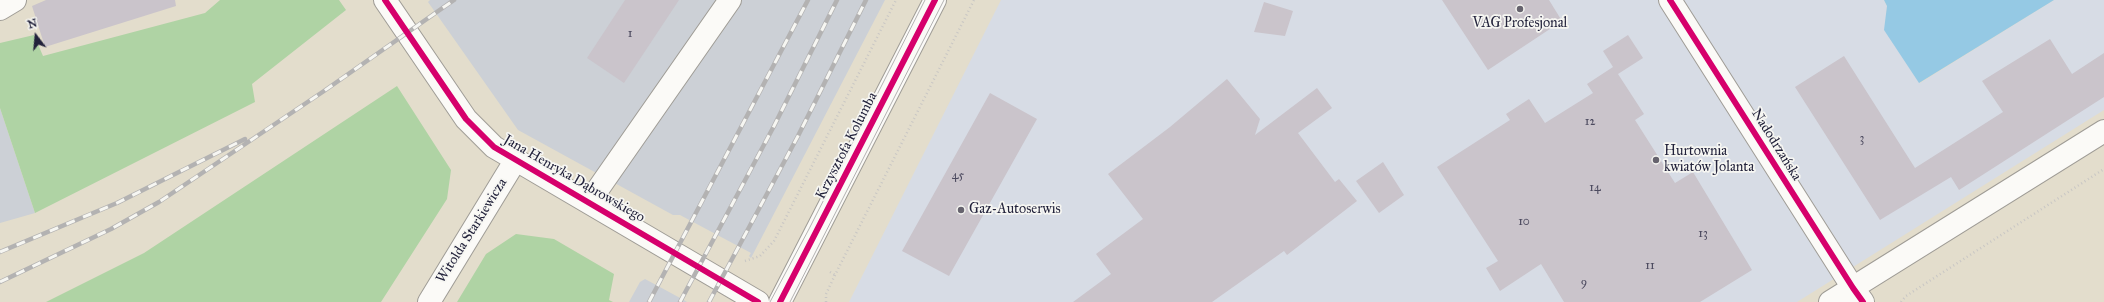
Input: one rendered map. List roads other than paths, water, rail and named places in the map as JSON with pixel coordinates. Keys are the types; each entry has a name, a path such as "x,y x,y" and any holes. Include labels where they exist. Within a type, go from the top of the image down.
{"street":[{"path":"0,9 15,0"},
{"name":"Jana Henryka Dąbrowskiego","path":"385,0 466,118 494,147 515,161 589,202 758,302"},
{"path":"589,202 730,0"},
{"name":"Krzysztofa Kolumba","path":"780,302 935,0"},
{"name":"Nadodrzańska","path":"1670,0 1858,295"},
{"path":"1830,302 1858,295 2104,131"},
{"name":"Witolda Starkiewicza","path":"428,302 515,161"}],"water":[{"path":"1884,0 2054,0 1919,83 1884,30 1887,6"}],"tram line":[{"path":"770,302 809,229 925,0"},
{"path":"790,302 944,0"}],"railway":[{"path":"0,282 111,229 159,202 324,91 454,0"},
{"path":"649,302 808,0"},
{"path":"680,302 774,126 837,0"},
{"path":"709,302 798,136 866,0"},
{"path":"0,252 117,203 245,139"}],"place":[{"name":"VAG Profesjonal","path":"1520,9"},
{"name":"Hurtownia kwiatów Jolanta","path":"1656,160"},
{"name":"Gaz-Autoserwis","path":"961,210"}]}
